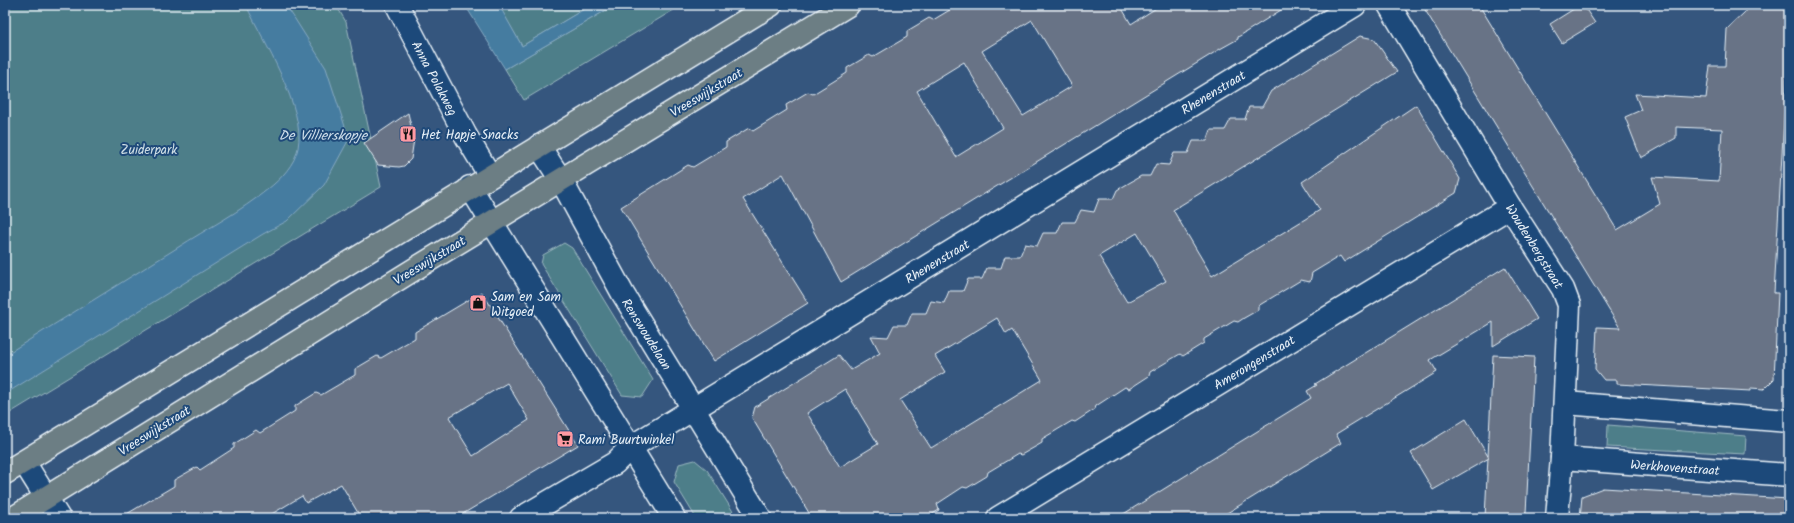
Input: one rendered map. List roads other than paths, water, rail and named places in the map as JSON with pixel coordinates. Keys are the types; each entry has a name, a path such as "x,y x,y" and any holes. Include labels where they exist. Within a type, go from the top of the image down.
{"main road":[{"path":"5,473 470,187 771,5"},
{"name":"Vreeswijkstraat","path":"13,518 418,267 848,5"}],"street":[{"name":"Anna Polakweg","path":"397,5 490,176"},
{"name":"Rhenenstraat","path":"521,518 615,463 631,447 1355,5"},
{"name":"Woudenbergstraat","path":"1389,5 1510,207 1563,289 1569,305 1562,458 1557,518"},
{"name":"Renswoudelaan","path":"539,146 561,180 623,294 760,518"},
{"path":"470,187 674,518"},
{"name":"Amerongenstraat","path":"998,518 1510,207"},
{"path":"1565,403 1789,421"},
{"name":"Werkhovenstraat","path":"1562,458 1789,475"},
{"path":"24,462 59,518"}],"water":[{"name":"De Villierskopje","path":"246,5 286,5 326,68 349,139 324,185 287,221 263,234 5,394 5,355 224,220 273,185 291,165 298,148 299,132 296,114 290,95 281,75"},
{"path":"465,5 499,5 522,46 591,5 615,5 505,69"}],"place":[{"name":"Het Hapje Snacks","path":"408,134"},
{"name":"Sam en Sam Witgoed","path":"478,303"},
{"name":"Rami Buurtwinkel","path":"565,439"}],"park label":[{"name":"Zuiderpark","path":"149,149"}]}
